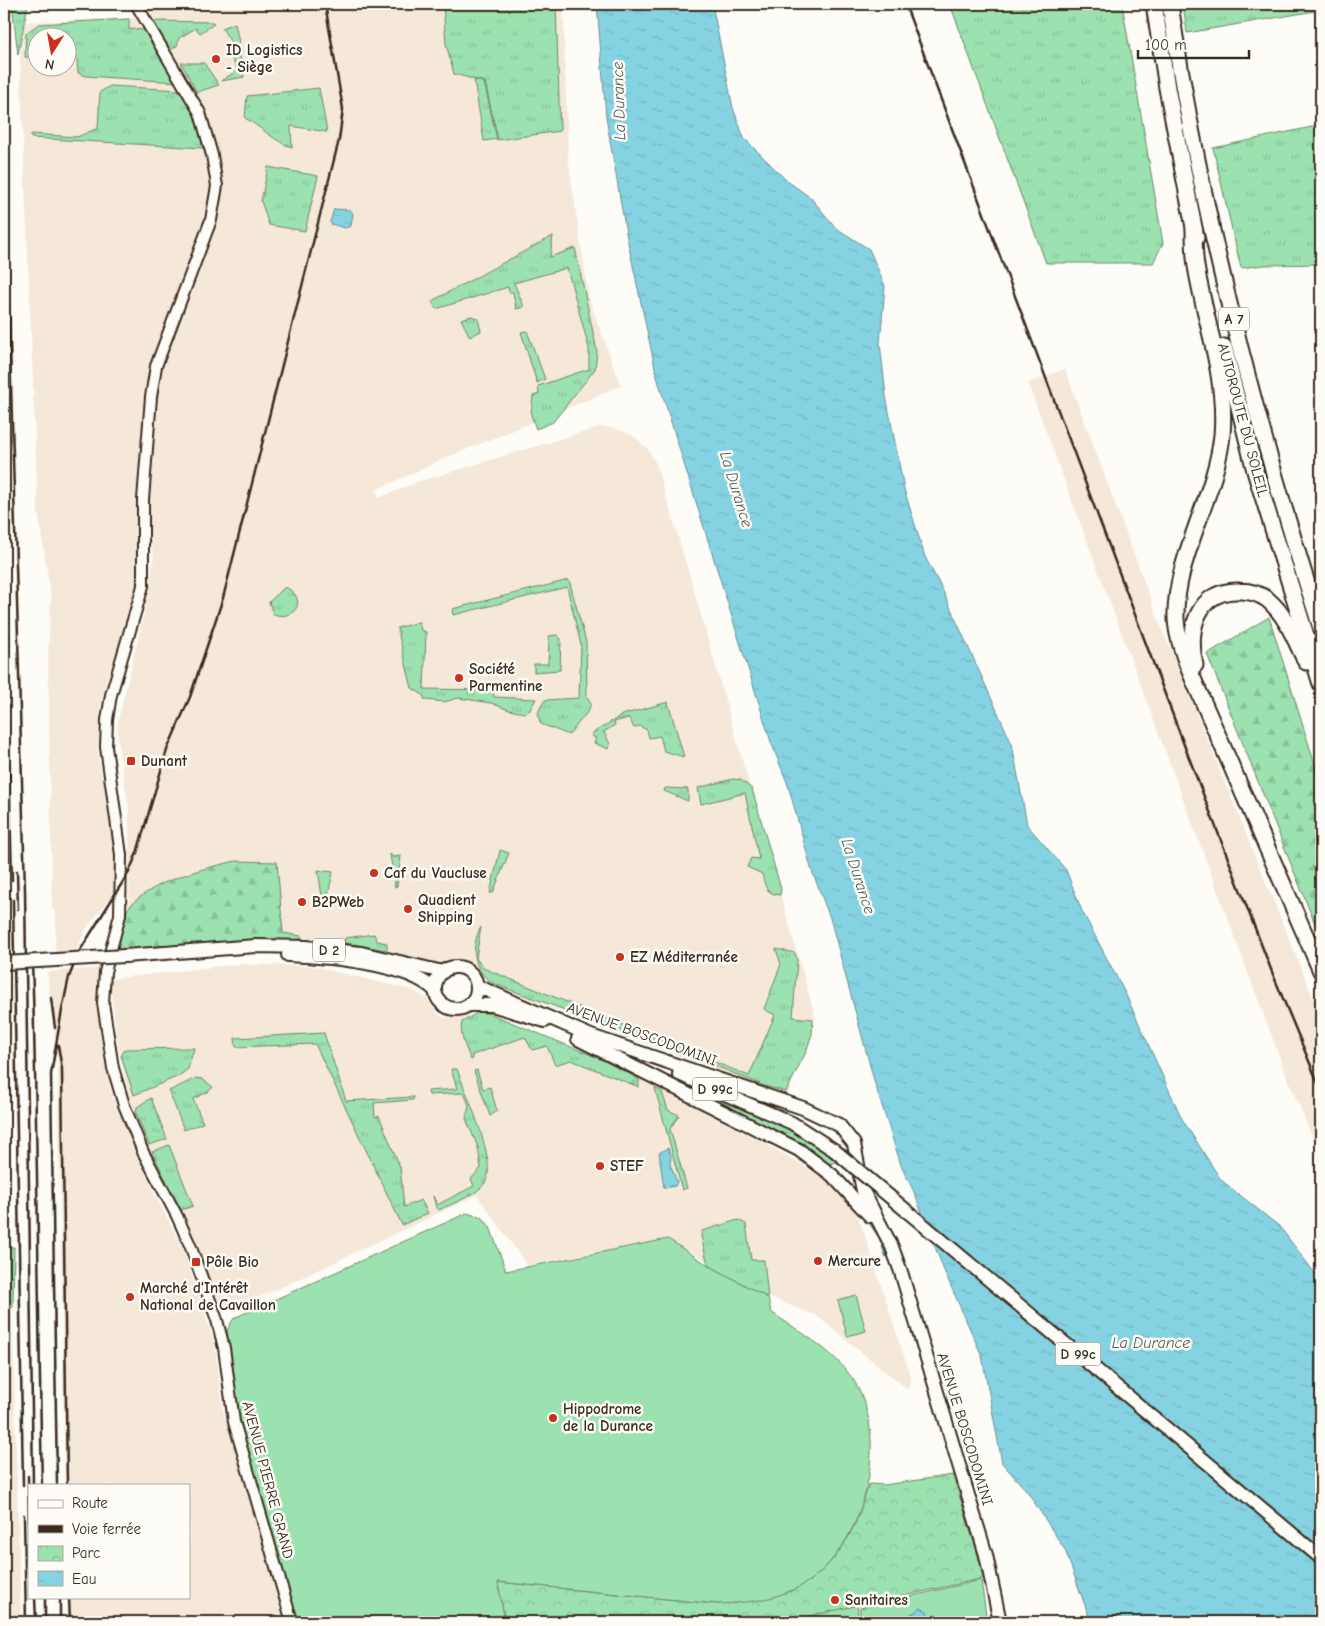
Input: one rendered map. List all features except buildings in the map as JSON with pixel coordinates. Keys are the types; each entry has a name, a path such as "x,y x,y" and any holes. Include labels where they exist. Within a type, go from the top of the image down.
{"highway":[{"name":"AUTOROUTE DU SOLEIL","path":"1154,4 1167,88 1194,228 1255,471 1321,684"},
{"name":"AUTOROUTE DU SOLEIL","path":"1170,4 1181,76 1209,219 1268,456 1321,628"},
{"path":"1194,228 1196,265 1217,360 1222,435 1217,461 1180,583 1176,621 1182,648 1191,674 1321,971"},
{"path":"1321,690 1283,616 1267,599 1250,591 1230,590 1214,595 1203,605 1192,629 1192,643 1197,672 1321,955"}],"main road":[{"name":"D 2","path":"4,963 213,951 256,946 306,947 361,953 443,972"},
{"name":"D 2","path":"213,951 310,956 371,965 419,978 435,990"},
{"path":"454,967 467,970 476,979 477,986 474,1000 459,1009 446,1006 438,1000 435,990 438,977 443,972 454,967"},
{"name":"AVENUE BOSCODOMINI","path":"477,986 591,1036 803,1108 839,1125 854,1144 863,1191 892,1247 986,1555 1000,1622"},
{"name":"AVENUE BOSCODOMINI","path":"468,1005 492,1005 558,1026 567,1033 799,1150 847,1189 875,1222 892,1247"},
{"name":"D 99c","path":"558,1026 591,1036 775,1114 808,1132 834,1150 1321,1558"}],"street":[{"name":"AVENUE PIERRE GRAND","path":"136,4 200,113 212,155 217,186 210,220 156,366 146,449 143,500 145,535 143,586 111,695 107,720 106,747 115,804 121,865 120,915 105,972 103,1003 113,1068 124,1105 143,1152 190,1245 216,1320 224,1348 234,1422 292,1622"}],"shaded area":[{"path":"142,4 563,4 568,158 589,299 621,386 448,457 376,490 379,498 417,482 600,427 614,428 634,436 648,449 656,464 687,566 816,1019 787,1097 489,984 475,967 453,961 432,965 378,948 311,940 115,950 129,902 129,808 119,751 117,725 149,593 154,556 149,539 149,504 158,376 218,215 221,185 215,150 168,50"},
{"path":"135,18 193,109 205,147 213,193 202,232 161,336 148,385 137,586 134,604 109,673 100,709 98,746 101,772 108,793 116,860 113,894 86,929 76,951 55,952 56,911 52,910 48,652 51,597 38,512 20,58 24,22"},
{"path":"1065,369 1158,619 1321,1017 1321,1157 1288,1080 1028,383"},
{"path":"239,964 312,966 412,990 425,997 441,1017 462,1017 479,1012 491,1014 603,1060 757,1139 801,1164 837,1188 852,1204 864,1232 911,1378 910,1386 907,1389 817,1316 769,1297 668,1239 527,1265 477,1195 232,1309 222,1308 217,1305 191,1233 148,1152 128,1094 117,1040 110,979"},
{"name":"Marché d'Intérêt National de Cavaillon","path":"98,968 98,1007 110,1088 154,1193 183,1249 215,1344 223,1410 286,1622 68,1622 67,1598 190,1598 190,1484 65,1484 58,1064 47,972"},
{"path":"12,1310 21,1622 4,1622 4,1313"}],"green space":[{"path":"12,4 28,4 18,55"},
{"path":"443,4 556,4 560,131 498,140 485,82 454,74 446,44"},
{"path":"950,4 1122,4 1163,243 1153,263 1046,263"},
{"path":"1183,4 1321,4 1321,10 1187,33"},
{"path":"129,19 129,29 144,30 177,82 86,76 78,73 78,28 33,28 39,24"},
{"path":"153,21 213,22 214,24 200,33 196,28 179,38 177,46 170,50"},
{"path":"235,23 241,53 237,52 222,28"},
{"path":"28,32 28,57 25,57 26,33"},
{"path":"230,56 240,56 244,77 221,81 238,70"},
{"path":"181,63 204,63 219,85 197,92"},
{"path":"474,80 484,82 497,139 484,141"},
{"path":"110,86 180,90 193,109 199,125 203,148 31,138 31,134 77,137 98,128 100,92"},
{"path":"319,88 327,132 291,126 292,147 281,143 245,118 247,96"},
{"path":"1321,125 1321,264 1263,265 1241,268 1213,148"},
{"path":"268,167 318,176 305,231 269,225 261,201"},
{"path":"553,236 550,257 575,248 597,351 595,369 553,422 536,429 531,415 533,396 539,394 538,386 589,369 589,348 567,268 514,283 524,307 516,309 513,292 509,292 508,287 436,309 432,301"},
{"path":"472,316 478,319 481,331 470,337 461,319"},
{"path":"527,331 545,379 537,383 521,332"},
{"path":"569,580 586,642 587,696 591,704 588,711 569,735 541,724 538,714 545,700 579,698 581,645 567,587 453,615 452,609"},
{"path":"285,587 292,591 296,597 297,607 288,615 273,614 269,602"},
{"path":"1269,617 1321,784 1321,939 1207,654"},
{"path":"419,622 421,630 426,632 424,689 493,690 494,697 536,699 530,710 524,713 491,703 458,698 444,702 425,700 423,695 412,688 397,628"},
{"path":"557,635 561,639 560,670 534,672 534,664 548,664 549,636"},
{"path":"668,702 684,757 664,751 660,736 649,738 647,730 639,726 634,728 629,718 614,722 615,725 604,732 610,744 608,749 594,743 596,738 591,736 593,733 622,715"},
{"path":"733,779 741,780 752,789 781,889 780,895 769,891 765,886 762,874 747,867 751,858 759,859 745,793 701,804 698,788"},
{"path":"665,788 688,789 688,801 664,791"},
{"path":"500,850 509,853 493,893 490,893"},
{"path":"390,854 393,857 401,856 397,886 395,887"},
{"path":"236,861 277,862 283,933 301,936 303,939 116,950 125,914 130,906 141,897 180,876"},
{"path":"318,870 333,872 328,895 322,896"},
{"path":"481,927 476,958 483,968 749,1076 775,1015 764,1009 781,964 776,949 795,953 797,960 793,1017 813,1019 812,1034 806,1052 786,1092 762,1085 701,1060 492,983 477,965 475,957 475,942"},
{"path":"374,934 377,941 387,943 387,950 344,943 345,938"},
{"path":"479,1012 491,1014 603,1060 639,1079 639,1087 571,1060 555,1065 547,1046 532,1050 525,1037 472,1055 473,1059 471,1060 462,1037 461,1027 462,1022"},
{"path":"324,1033 346,1101 414,1097 413,1100 374,1103 375,1117 379,1116 400,1167 404,1207 421,1200 428,1213 402,1225 315,1044 236,1047 235,1038"},
{"path":"194,1048 188,1069 179,1076 134,1095 121,1056 125,1049"},
{"path":"630,1061 784,1126 823,1149 836,1162 829,1164 802,1146 803,1144 800,1141 798,1144"},
{"path":"451,1069 457,1069 473,1110 488,1160 488,1174 485,1183 476,1192 439,1210 436,1207 433,1196 437,1205 474,1186 471,1179 481,1168 478,1147 466,1119 469,1105 464,1093 429,1095 428,1091 457,1089"},
{"path":"477,1070 483,1089 490,1087 497,1111 490,1116 474,1071"},
{"path":"196,1078 202,1079 213,1087 208,1092 193,1099 203,1123 184,1130 169,1091"},
{"path":"655,1088 662,1092 668,1110 679,1115 670,1129 687,1188 682,1190"},
{"path":"151,1098 167,1139 149,1145 136,1113 137,1107"},
{"path":"169,1145 193,1206 181,1210 152,1152"},
{"name":"Hippodrome de la Durance","path":"467,1213 483,1218 490,1227 506,1271 668,1239 708,1265 768,1298 771,1312 819,1344 840,1363 857,1386 867,1411 871,1440 870,1469 864,1499 853,1527 837,1553 818,1574 795,1589 766,1599 717,1604 498,1582 505,1622 301,1622 283,1581 239,1419 227,1330 234,1318"},
{"path":"738,1220 746,1224 751,1260 764,1260 768,1298 708,1265 701,1236 702,1231"},
{"path":"10,1247 14,1247 13,1307 8,1310 4,1298 4,1253"},
{"path":"856,1295 866,1331 847,1336 838,1300"},
{"path":"953,1475 985,1578 784,1622 505,1622 497,1582 717,1604 761,1599 781,1594 815,1576 830,1562 843,1545 855,1524 869,1484 884,1485"},
{"path":"981,1580 987,1622 859,1622 860,1608"},
{"path":"858,1605 857,1622 784,1622"}],"water":[{"name":"La Durance","path":"597,4 712,4 733,108 744,138 786,180 811,198 836,228 869,249 885,286 880,343 886,396 904,489 925,557 942,589 1012,744 1027,825 1066,870 1082,911 1126,995 1182,1119 1221,1180 1280,1227 1317,1276 1321,1297 1321,1622 1091,1622 1065,1550 1027,1491 1002,1463 982,1356 945,1273 914,1192 902,1168 875,1084 830,918 811,868 788,785 771,742 657,377 626,233 606,117"},
{"path":"334,209 350,210 353,213 351,226 345,228 331,224"},
{"path":"668,1148 671,1156 670,1164 677,1182 675,1186 664,1188 659,1153"},
{"path":"921,1608 928,1612 925,1618 916,1622 906,1621 908,1616"}],"waterway":[{"path":"868,1220 880,1238 886,1256"}],"railway":[{"path":"57,1484 51,1074 62,1010 69,977 79,952 129,872 137,853 167,750 190,697 223,598 339,140 343,109 325,4"},
{"path":"905,4 1186,750 1272,972 1321,1090"},
{"path":"4,131 25,890 33,1484"},
{"path":"4,575 12,880"},
{"path":"17,871 18,909"},
{"path":"13,900 23,1485"},
{"path":"32,960 36,1091 42,1484"},
{"path":"51,998 55,1028"},
{"path":"58,1045 62,1069 67,1484"},
{"path":"28,1476 28,1484"},
{"path":"24,1515 26,1622"},
{"path":"35,1598 36,1622"},
{"path":"45,1598 45,1622"},
{"path":"60,1598 60,1622"},
{"path":"69,1598 70,1622"}],"place":[{"name":"ID Logistics - Siège","path":"216,59"},
{"name":"Société Parmentine","path":"459,678"},
{"name":"Dunant","path":"131,761"},
{"name":"Caf du Vaucluse","path":"374,873"},
{"name":"B2PWeb","path":"302,902"},
{"name":"Quadient Shipping","path":"408,909"},
{"name":"EZ Méditerranée","path":"620,957"},
{"name":"STEF","path":"600,1166"},
{"name":"Mercure","path":"818,1261"},
{"name":"Pôle Bio","path":"196,1262"},
{"name":"Marché d'Intérêt National de Cavaillon","path":"130,1297"},
{"name":"Hippodrome de la Durance","path":"553,1418"},
{"name":"Sanitaires","path":"835,1600"}]}
